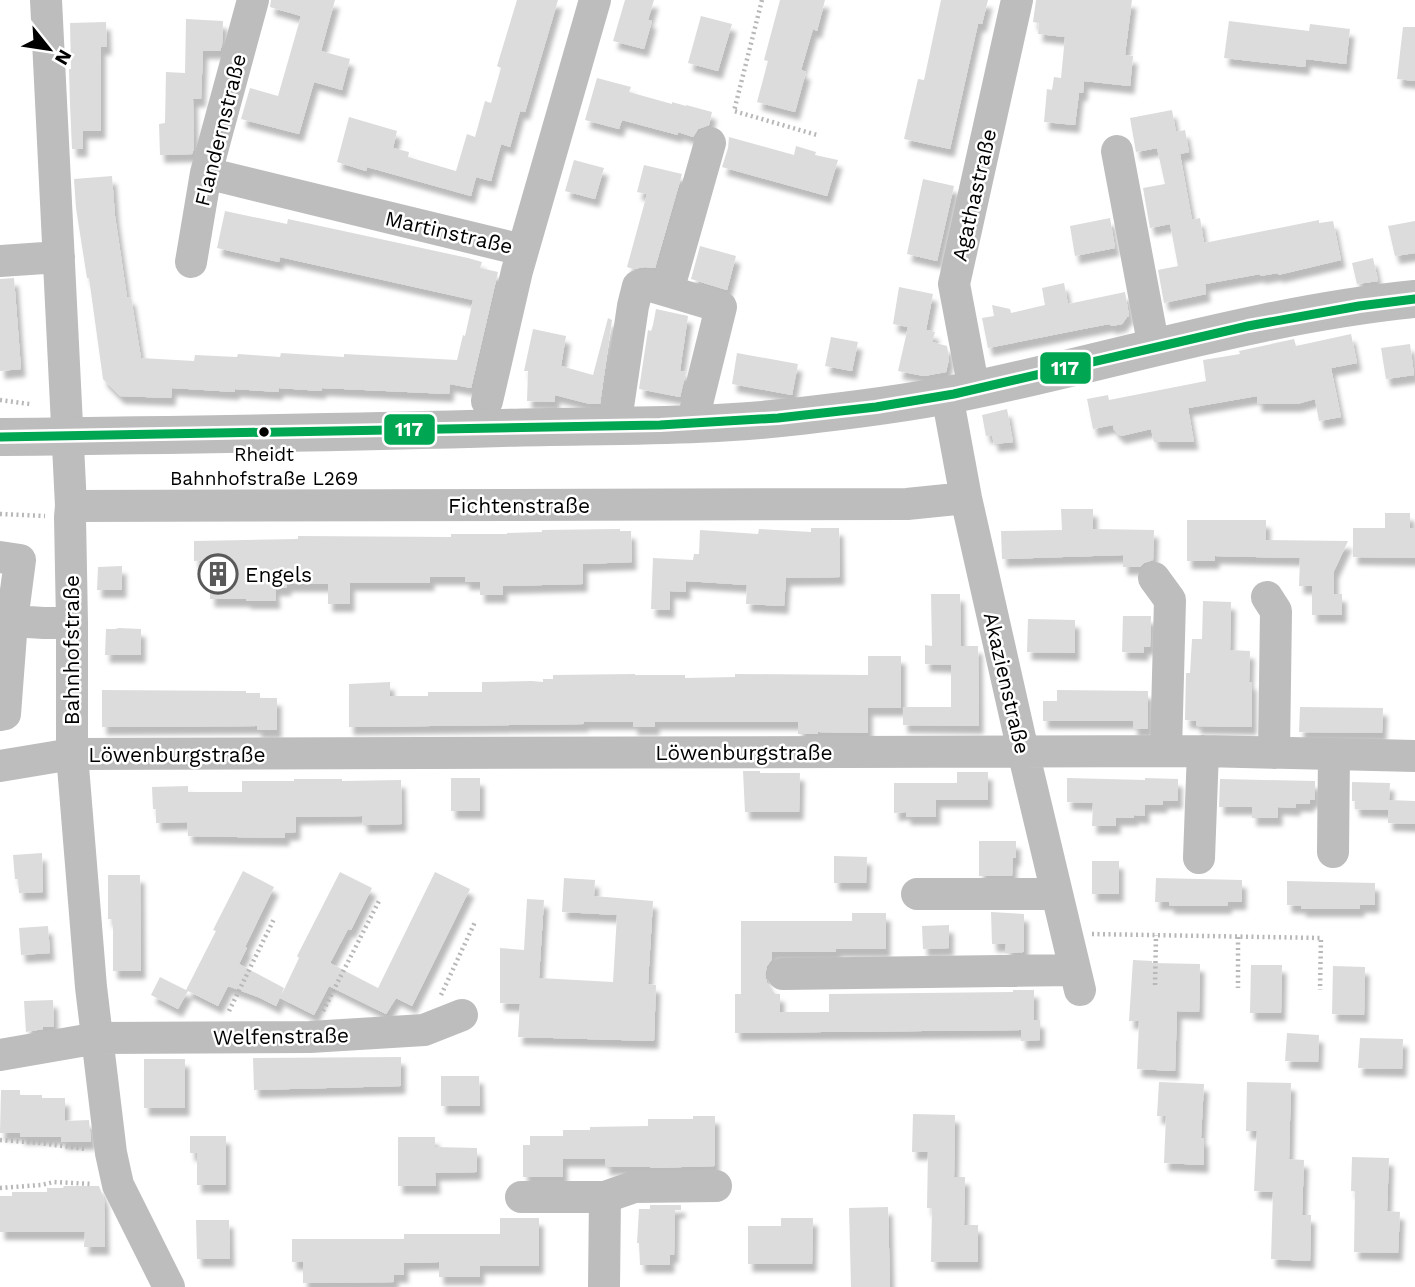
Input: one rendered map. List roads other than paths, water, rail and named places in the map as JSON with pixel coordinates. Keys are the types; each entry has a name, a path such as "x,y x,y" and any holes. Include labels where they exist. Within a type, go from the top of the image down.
{"main road":[{"path":"0,437 615,427 813,415 960,393 1241,328 1315,313 1415,299"}],"street":[{"name":"Bahnhofstraße","path":"46,0 68,436 72,754 91,988 111,1153 118,1185 169,1287"},
{"name":"Flandernstraße","path":"191,262 206,173 253,0"},
{"name":"Martinstraße","path":"206,173 522,250 595,0"},
{"name":"Agathastraße","path":"960,393 954,284 1017,0"},
{"path":"668,291 710,143"},
{"path":"1117,151 1154,348"},
{"path":"487,401 522,250"},
{"path":"0,261 59,257"},
{"path":"615,427 638,285 647,285 721,307 692,424"},
{"name":"Akazienstraße","path":"783,974 1077,980 966,498 960,393"},
{"name":"Fichtenstraße","path":"70,512 907,504 966,498"},
{"path":"0,557 20,559 5,714 0,715"},
{"path":"1154,578 1170,600 1166,751"},
{"path":"1267,597 1276,611 1273,753"},
{"path":"12,621 72,623"},
{"path":"1199,858 1203,751"},
{"name":"Löwenburgstraße","path":"0,766 72,754 1203,751 1415,756"},
{"path":"1334,754 1334,852"},
{"path":"917,894 1057,894"},
{"name":"Welfenstraße","path":"0,1055 97,1038 310,1037 424,1030 462,1015"},
{"path":"521,1196 605,1197 635,1186 716,1186"},
{"path":"604,1287 605,1197"}],"place":[{"name":"Rheidt Bahnhofstraße L269","path":"264,432"},
{"name":"Engels","path":"218,574"}]}
